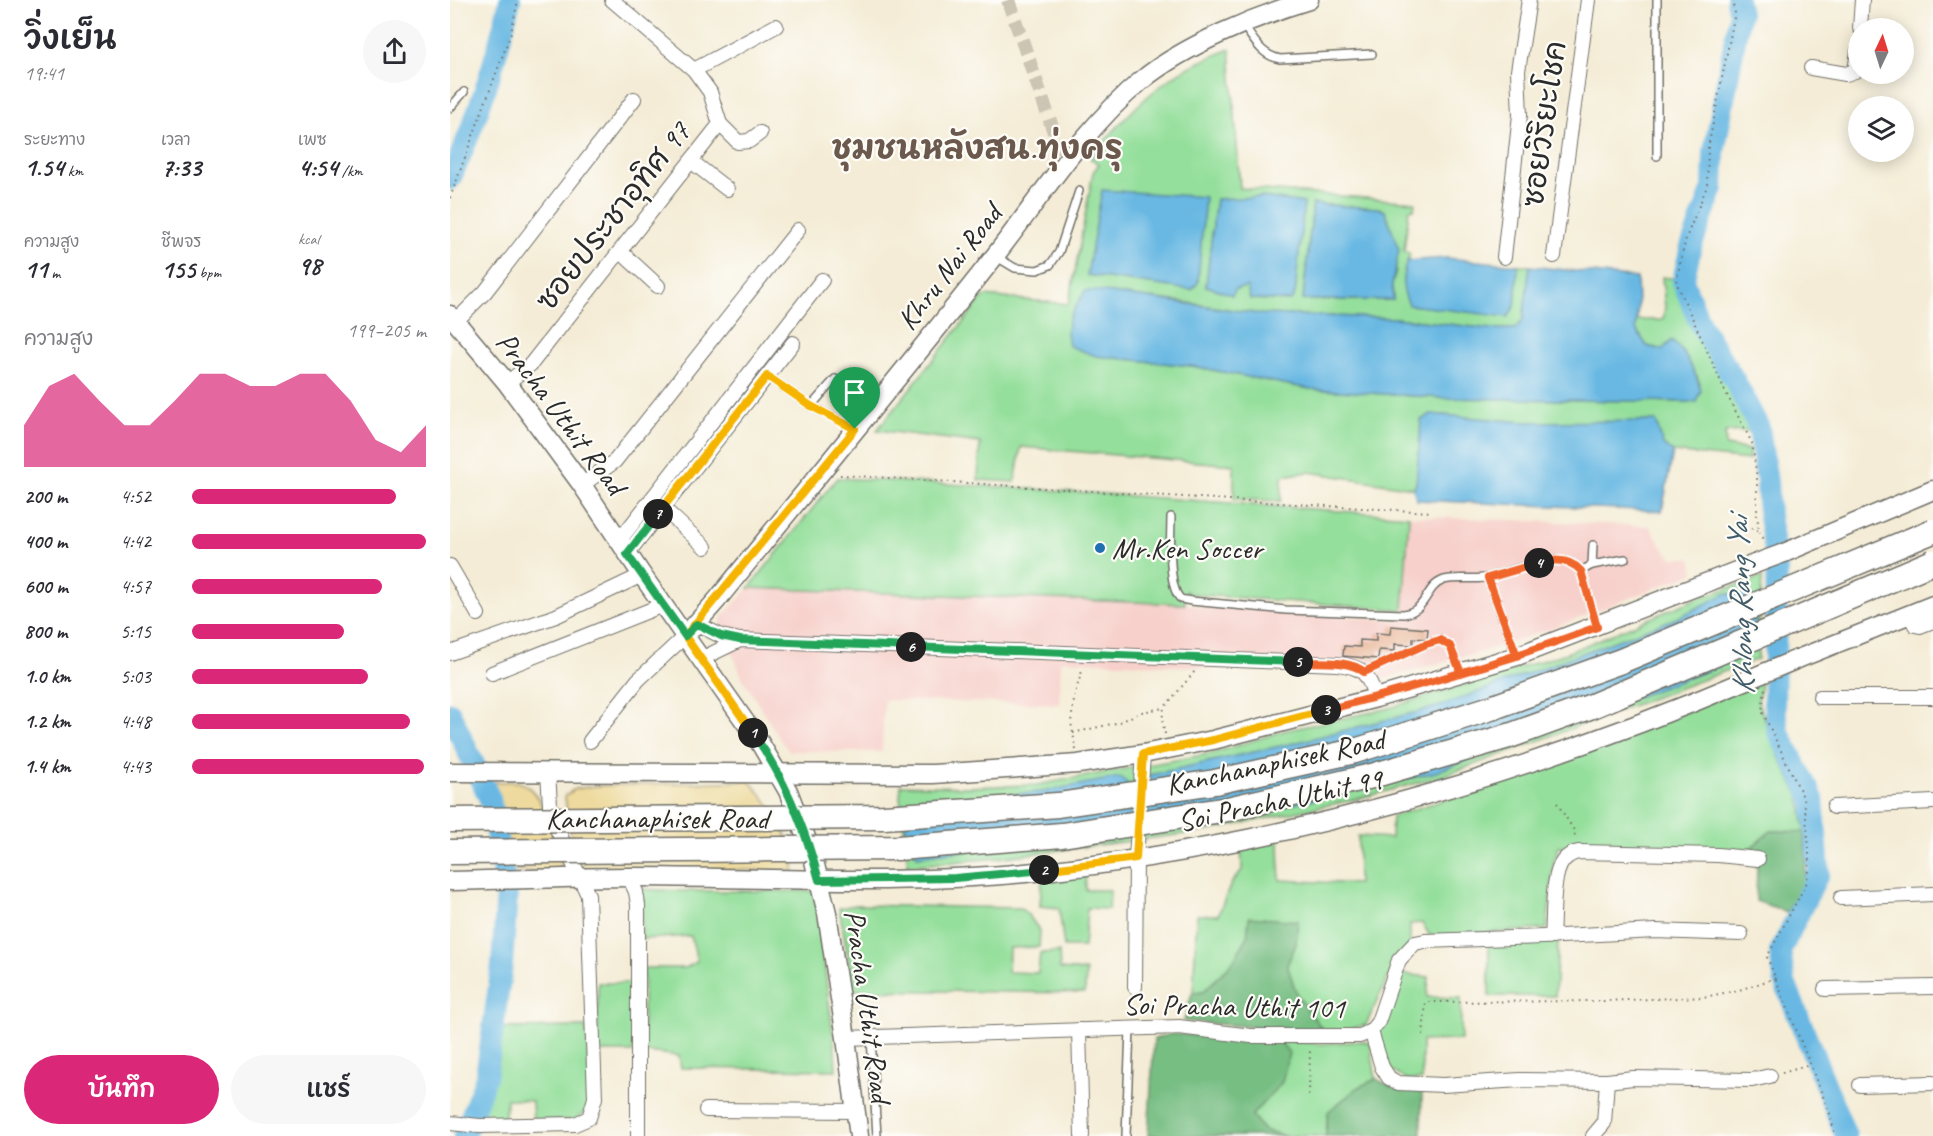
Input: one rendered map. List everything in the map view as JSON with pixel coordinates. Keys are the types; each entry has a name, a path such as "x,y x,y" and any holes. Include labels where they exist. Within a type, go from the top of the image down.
{"highway":[{"name":"Kanchanaphisek Road","path":"450,820 884,817 1058,805 1215,782 1355,751 1491,708 1642,652 1933,531"},
{"name":"Kanchanaphisek Road","path":"450,852 898,848 1062,835 1228,809 1372,776 1512,735 1592,706 1933,562"}],"main road":[{"name":"Khru Nai Road","path":"691,630 995,256 1065,164 1124,96 1163,64 1243,25 1273,5 1309,0"},
{"name":"Pracha Uthit Road","path":"453,318 507,383 582,485 663,605 691,630 700,659 760,743 779,774 802,826 819,880 834,951 859,1136"},
{"path":"450,772 933,774 1078,764 1143,754 1213,740 1376,698 1517,656 1785,553 1933,490"},
{"name":"Soi Pracha Uthit 99","path":"450,880 629,877 819,880 1001,874 1136,858 1296,830 1461,785 1598,740 1673,712 1933,605"}],"street":[{"name":"ซอยประชาอุทิศ 97","path":"507,383 531,364 720,124 710,92 693,70 612,0"},
{"path":"1504,257 1520,115 1518,71 1529,0"},
{"name":"ซอยวิริยะโชค","path":"1554,256 1588,0"},
{"path":"1861,18 1862,0"},
{"path":"693,70 776,26"},
{"path":"1811,68 1848,73"},
{"path":"453,318 485,292 634,99"},
{"path":"720,124 738,142 749,141 760,133"},
{"path":"691,161 727,189"},
{"path":"582,485 615,461 798,230"},
{"path":"620,251 658,286"},
{"path":"623,548 822,280"},
{"path":"623,548 663,508 793,342"},
{"path":"663,508 705,547"},
{"path":"450,566 478,614"},
{"path":"450,653 556,616 642,574"},
{"path":"492,673 663,605"},
{"path":"1910,614 1915,625 1920,626 1933,621"},
{"path":"590,741 638,680 691,630 740,640 1337,664 1358,668 1364,672 1376,698"},
{"path":"700,659 740,640"},
{"path":"1820,697 1933,696"},
{"path":"1135,987 1136,858 1143,754"},
{"path":"451,1124 575,1124 589,1118 595,1098 588,894 556,827 550,805 548,772"},
{"path":"1834,807 1933,802"},
{"path":"1552,937 1556,882 1562,862 1571,854 1579,852 1718,855 1758,859"},
{"path":"629,877 636,892 638,905 638,1136"},
{"path":"1841,898 1933,894"},
{"name":"Soi Pracha Uthit 101","path":"846,1038 1179,1027 1251,1036 1360,1036 1371,1031 1378,1022 1399,960 1415,943 1655,931 1742,934"},
{"path":"1825,989 1933,987"},
{"path":"1079,1030 1082,1136"},
{"path":"1371,1031 1382,1067 1389,1078 1398,1083 1443,1085 1520,1080 1607,1081 1633,1078 1752,1080 1770,1076"},
{"path":"1593,1136 1604,1123 1607,1081"},
{"path":"1860,1085 1933,1083"},
{"path":"706,1110 855,1111"}],"lane":[{"path":"1657,0 1657,156"},
{"path":"1243,25 1268,57 1280,59 1372,54"},
{"path":"450,108 464,92"},
{"path":"995,256 1015,268 1037,270 1050,265 1059,252 1079,191"},
{"path":"767,376 811,406 855,429"},
{"path":"811,406 835,379"},
{"path":"1171,517 1172,575 1175,590 1181,598 1191,601 1286,610 1404,614 1419,609 1435,585 1445,580 1488,578 1547,561 1564,560 1581,571 1597,627"},
{"path":"1592,565 1593,544"},
{"path":"1581,571 1592,565 1625,559"},
{"path":"1488,578 1517,656"},
{"path":"1364,672 1440,640 1450,646 1461,673"},
{"path":"1126,1136 1130,1029"},
{"path":"872,1038 877,1136"}],"path":[{"path":"450,198 511,33 518,0"},
{"path":"825,466 836,475 1431,512"},
{"path":"1751,528 1759,531"},
{"path":"1078,764 1071,722 1075,693 1087,654"},
{"path":"1167,749 1162,720 1164,708 1195,672 1200,658"},
{"path":"1073,733 1120,722 1141,712 1164,708"},
{"path":"1557,803 1575,832 1571,854"},
{"path":"1423,1035 1426,1002 1704,998 1776,978"},
{"path":"1309,1095 1310,1037"},
{"path":"1770,1076 1810,1065"}],"shaded area":[{"path":"1409,516 1649,526 1672,558 1691,558 1694,573 1558,626 1491,649 1373,682 1352,675 1061,660 1059,704 884,700 882,752 790,751 783,744 743,679 721,626 721,618 749,588 1185,604 1401,621"}],"green space":[{"path":"1230,49 1240,188 1415,202 1414,209 1409,210 1404,251 1410,254 1404,271 1515,306 1518,265 1530,266 1523,320 1515,329 1491,329 1395,318 1261,314 1176,301 1086,291 1070,317 1096,356 1192,366 1310,389 1443,398 1695,402 1701,390 1697,376 1662,350 1647,346 1636,329 1636,320 1663,320 1665,307 1662,277 1680,279 1749,431 1725,432 1726,446 1749,450 1749,460 1673,452 1663,445 1524,422 1431,414 1416,485 1413,488 1309,472 1282,476 1281,501 1234,499 1234,465 1021,447 1015,482 978,480 980,443 877,430 984,296 1068,304 1093,172 1099,164 1090,158 1126,117 1156,89 1181,71","holes":["1216,199 1304,203 1295,294 1291,301 1247,287 1236,289 1206,286","1313,204 1378,208 1385,211 1396,270 1392,285 1393,300 1303,300"]},
{"path":"837,478 1020,488 1409,516 1403,610 1190,594 1186,591 1185,604 749,588"},
{"path":"1762,577 1758,659 1443,776 1357,799 1207,831 997,858 908,866 900,797 901,785 965,787 1036,785 1214,753 1283,731 1386,709 1567,653 1698,598"},
{"path":"1761,682 1758,702 1780,759 1800,797 1805,832 1771,831 1747,851 1559,846 1554,861 1547,929 1430,936 1422,923 1410,924 1410,944 1389,975 1366,1025 1341,1031 1322,1029 1297,995 1287,965 1296,944 1297,921 1247,938 1232,963 1203,992 1193,993 1197,915 1218,915 1231,884 1242,870 1241,843 1279,839 1280,880 1358,884 1358,836 1391,838 1392,816 1524,775"},
{"path":"1771,831 1805,832 1804,882 1787,912 1756,901 1757,867 1747,851"},
{"path":"1085,871 1086,890 1110,890 1109,909 1087,908 1084,947 1064,947 1059,908 1040,906 1042,879"},
{"path":"642,889 815,891 836,1070 681,1068 679,1056 642,1051 644,968 686,968 697,961 691,936 642,939"},
{"path":"855,905 1020,908 1040,931 1039,947 1009,948 1008,972 1038,973 1040,953 1059,952 1060,969 1086,971 1085,993 854,990 839,908"},
{"path":"1249,917 1298,921 1296,944 1287,965 1297,995 1322,1029 1277,1029 1184,1021 1192,993 1203,992 1232,963 1247,938"},
{"path":"1489,942 1558,942 1555,996 1489,996"},
{"path":"1403,974 1429,977 1427,997 1461,998 1461,1040 1422,1041 1422,1080 1406,1080 1391,1070 1378,1034 1396,978"},
{"path":"598,983 632,983 633,1052 598,1052"},
{"path":"586,1027 591,1094 588,1111 574,1120 533,1120 532,1101 507,1099 504,1120 481,1120 498,1065 503,1028"},
{"path":"1171,1034 1279,1040 1289,1053 1282,1082 1252,1115 1263,1130 1285,1136 1148,1136 1154,1039"},
{"path":"1279,1040 1320,1044 1363,1041 1370,1043 1376,1079 1359,1087 1328,1112 1326,1136 1285,1136 1263,1130 1252,1115 1282,1082"},
{"path":"1376,1079 1394,1088 1422,1092 1421,1136 1326,1136 1328,1112 1359,1087"}],"sand":[{"path":"749,781 773,811 786,835 794,871 583,868 569,828 565,796 575,789 594,786"},
{"path":"493,782 521,783 537,797 549,821 562,869 554,872 513,871"}],"water":[{"path":"1102,190 1205,197 1198,283 1192,290 1087,275"},
{"path":"1262,197 1304,203 1295,294 1291,301 1250,299 1247,287 1236,289 1232,295 1206,286 1216,199"},
{"path":"1313,204 1378,208 1385,211 1399,250 1392,285 1393,300 1303,300"},
{"path":"1446,258 1518,265 1515,306 1508,317 1409,305 1403,283 1407,261"},
{"path":"1530,266 1637,278 1636,329 1647,346 1662,350 1672,340 1682,351 1693,369 1701,390 1696,402 1443,398 1310,389 1192,366 1096,356 1069,346 1067,337 1070,317 1085,291 1261,314 1395,318 1491,329 1515,329 1523,320"},
{"path":"1431,414 1524,422 1656,421 1663,445 1673,452 1662,511 1417,500 1413,488 1416,484 1421,420"},
{"path":"1749,593 1756,620 1755,648 1739,659 1433,773 1216,821 1153,832 1144,803 1150,775 1294,743 1437,707 1677,618 1725,594"},
{"path":"1120,777 1128,784 1131,807 1129,832 917,856 906,831 904,804 930,797 962,798 1041,792"}],"building":[{"path":"1391,626 1428,629 1427,639 1413,638 1413,645 1395,644 1395,651 1379,650 1378,659 1343,656 1344,646 1360,647 1360,640 1376,641 1376,633 1390,634"}],"waterway":[{"path":"450,179 484,91 510,0"},
{"name":"Khlong Rang Yai","path":"1737,0 1740,13 1714,152 1713,188 1691,247 1683,281 1700,324 1735,381 1759,428 1777,564 1774,703 1778,731 1813,799 1819,872 1780,952 1785,983 1846,1136"},
{"path":"450,713 490,799 507,894 502,965 486,1077 464,1136"}],"tunnel":[{"path":"1008,0 1065,164"}],"place":[{"name":"Mr.Ken Soccer","path":"1100,548"}],"district":[{"name":"ชุมชนหลังสน.ทุ่งครุ","path":"977,148"}],"route":[{"path":"855,429 685,636 779,774 802,826 819,880 955,878 1024,873 1136,858 1143,754 1213,740 1376,698 1461,673 1517,656 1597,627 1581,571 1564,560 1547,561 1488,578 1517,656 1461,673 1450,646 1440,640 1364,672 1349,665 1337,664 740,640 721,636 697,624 685,636 627,554 767,376 811,406 855,429"}]}
